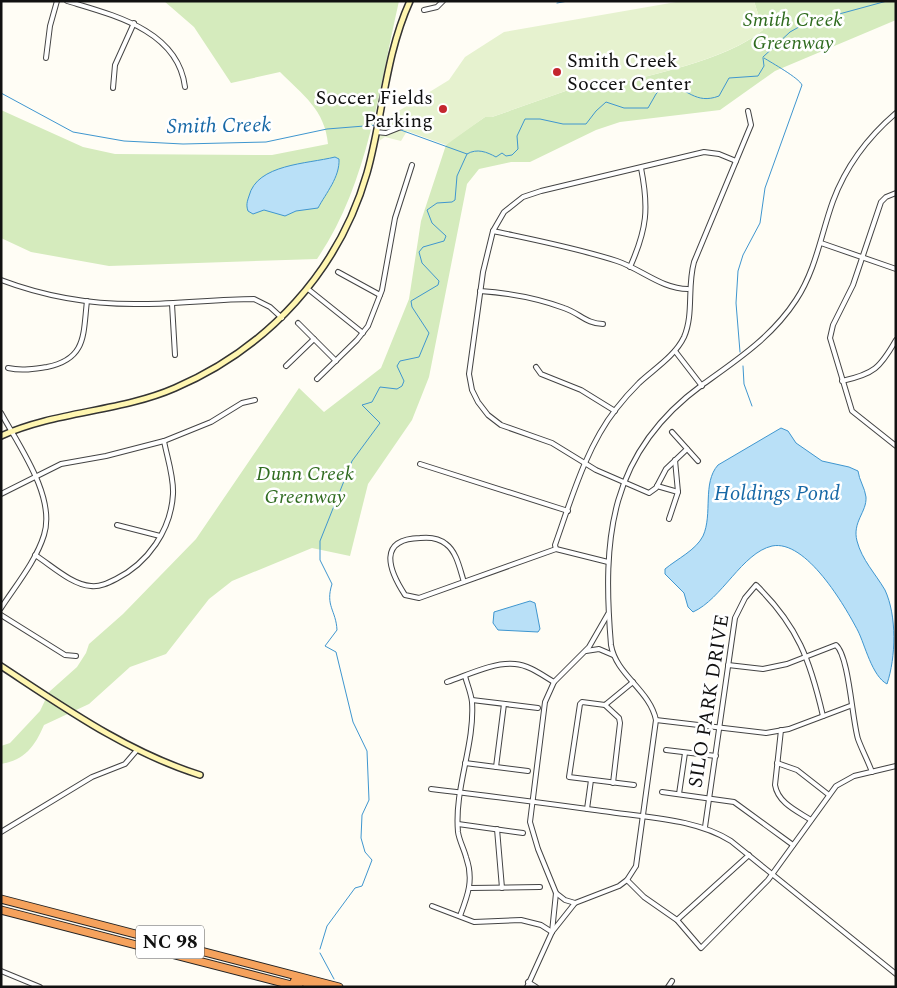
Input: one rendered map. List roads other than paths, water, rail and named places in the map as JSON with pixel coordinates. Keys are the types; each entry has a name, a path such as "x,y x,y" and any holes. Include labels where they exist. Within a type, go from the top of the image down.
{"highway":[{"name":"NC 98","path":"1,899 339,987"},
{"name":"NC 98","path":"1,910 296,986"},
{"path":"296,986 296,980 323,987"}],"main road":[{"path":"1,436 38,422 146,398 173,389 204,375 225,362 246,348 282,318 308,289 334,250 357,201 367,173 390,59 410,1"},
{"path":"1,666 61,706 137,750 200,775"}],"street":[{"path":"46,58 50,26 57,1"},
{"path":"67,1 134,23 163,44 184,76 185,87"},
{"path":"424,10 437,7 443,1"},
{"path":"113,88 115,65 134,23"},
{"path":"556,549 555,545 586,463 615,411 637,385 675,351 688,326 688,289 694,262 751,125 748,111"},
{"path":"536,987 526,985 552,932 576,903 619,886 627,880 636,866 656,720 653,707 613,655 608,614 608,562 613,516 624,480 641,446 674,407 740,358 780,323 809,276 833,202 850,166 867,140 896,112"},
{"path":"376,132 386,133 406,125"},
{"path":"687,449 666,470 653,492 649,493 624,480 596,470 552,442 501,425 488,415 478,402 472,390 469,374 480,291 493,230 504,212 523,197 704,152 720,154 736,160"},
{"path":"316,380 363,333 380,295 396,218 412,165"},
{"path":"630,266 645,229 647,212 641,168"},
{"path":"896,194 886,197 881,202 853,286 830,332 842,381 852,411 896,446"},
{"path":"493,230 577,250 630,266 673,287 688,289"},
{"path":"820,243 896,269"},
{"path":"338,272 380,295"},
{"path":"1,280 46,293 87,301 125,304 172,304 254,300 270,306 282,318"},
{"path":"308,289 363,333"},
{"path":"480,291 502,292 547,302 568,309 592,324 603,324"},
{"path":"8,368 22,371 59,364 70,358 81,344 87,301"},
{"path":"172,304 174,355"},
{"path":"298,323 336,361"},
{"path":"286,366 314,338"},
{"path":"842,381 872,372 880,366 896,340"},
{"path":"675,351 702,386"},
{"path":"536,367 541,374 581,390 615,411"},
{"path":"1,494 61,464 106,456 164,441 211,422 242,403 255,400"},
{"path":"1,412 43,494 47,519 44,535 35,555 1,608"},
{"path":"672,432 698,461"},
{"path":"35,555 82,584 98,586 135,568 147,556 160,536 173,492 164,441"},
{"path":"669,519 678,492 675,460"},
{"path":"420,464 568,511"},
{"path":"657,486 678,492"},
{"path":"117,525 160,536"},
{"path":"464,582 455,555 446,544 431,537 405,538 394,545 390,558 397,582 405,595 419,598 464,582 556,549 608,562"},
{"name":"SILO PARK DRIVE","path":"705,827 735,618 745,598 756,585 781,610 807,656"},
{"path":"552,932 556,893 538,849 530,822 545,702 554,682 586,651 608,614"},
{"path":"1,615 65,655 76,656"},
{"path":"728,665 763,669 787,664 836,645 844,658 850,706 858,740 872,772"},
{"path":"586,651 599,650 613,655"},
{"path":"807,656 823,716"},
{"path":"447,682 499,665 516,664 534,670 554,682"},
{"path":"460,916 470,888 470,869 458,832 461,792 472,716 472,700 465,676"},
{"path":"605,705 633,682"},
{"path":"472,700 538,708"},
{"path":"613,783 619,718 605,705 582,702 579,707 569,777 613,783 634,785"},
{"path":"496,767 504,704"},
{"path":"656,720 766,733 781,730 850,706"},
{"path":"781,730 775,785 779,797 811,820"},
{"path":"1,832 92,777 125,764 137,750"},
{"path":"666,750 716,756"},
{"path":"679,794 685,753"},
{"path":"465,763 528,772"},
{"path":"778,763 797,770 829,795"},
{"path":"627,880 644,897 677,920 702,948 772,874 841,781 896,766"},
{"path":"587,809 591,780"},
{"path":"431,789 587,809 705,827 731,841 896,974"},
{"path":"662,792 734,802 793,845"},
{"path":"458,824 523,833"},
{"path":"497,829 502,888"},
{"path":"677,920 749,855"},
{"path":"470,888 540,887"},
{"path":"556,893 565,900 576,903"},
{"path":"432,906 474,922 521,920 541,926 552,932"},
{"path":"1,971 40,987"},
{"path":"668,987 672,981"}],"water":[{"path":"335,157 339,159 337,172 332,185 318,208 296,211 285,216 264,210 253,214 248,211 247,203 249,196 254,185 262,177 284,167"},
{"name":"Holdings Pond","path":"781,428 788,431 796,443 822,461 858,471 866,502 856,528 857,541 865,560 885,590 892,612 894,637 892,662 887,684 877,674 869,660 858,631 834,591 811,563 798,553 785,547 772,546 761,550 751,557 713,597 693,612 688,607 684,593 665,574 665,569 691,550 703,536 706,527 710,481 718,465"},
{"path":"530,601 535,603 540,629 538,632 498,630 493,623 494,612"}],"waterway":[{"path":"557,3 568,1"},
{"name":"Smith Creek","path":"763,57 790,32 806,23 887,1"},
{"name":"Smith Creek","path":"398,129 467,154 478,151 486,152 496,157 502,153 506,156 512,155 518,149 517,136 525,119 540,119 563,124 586,124 606,102 624,108 648,108 656,94 666,84 697,97 711,98 719,96 729,78 758,76 764,66 763,58"},
{"path":"740,352 736,303 738,271 743,255 760,223 765,188 802,85 791,75 764,58"},
{"name":"Smith Creek","path":"1,93 73,132 124,141 183,144 266,142 327,129 377,125"},
{"name":"Smith Creek","path":"381,125 394,128"},
{"path":"320,949 327,926 355,888 362,886 372,860 365,852 361,838 362,815 369,800 367,751 353,722 336,652 325,646 337,630 330,603 332,584 320,560 320,541 352,461 380,423 362,405 372,402 380,387 397,389 402,386 404,381 397,366 400,361 419,357 429,333 412,307 411,301 438,285 439,281 422,263 419,252 423,247 444,241 446,236 432,223 427,210 437,203 455,200 457,176 467,154"},
{"path":"743,366 744,384 752,406"},
{"path":"320,953 334,979"}],"place":[{"name":"Smith Creek Soccer Center","path":"557,72"},
{"name":"Soccer Fields Parking","path":"443,109"}],"park label":[{"name":"Smith Creek Greenway","path":"793,32"},
{"name":"Dunn Creek Greenway","path":"305,486"}]}
